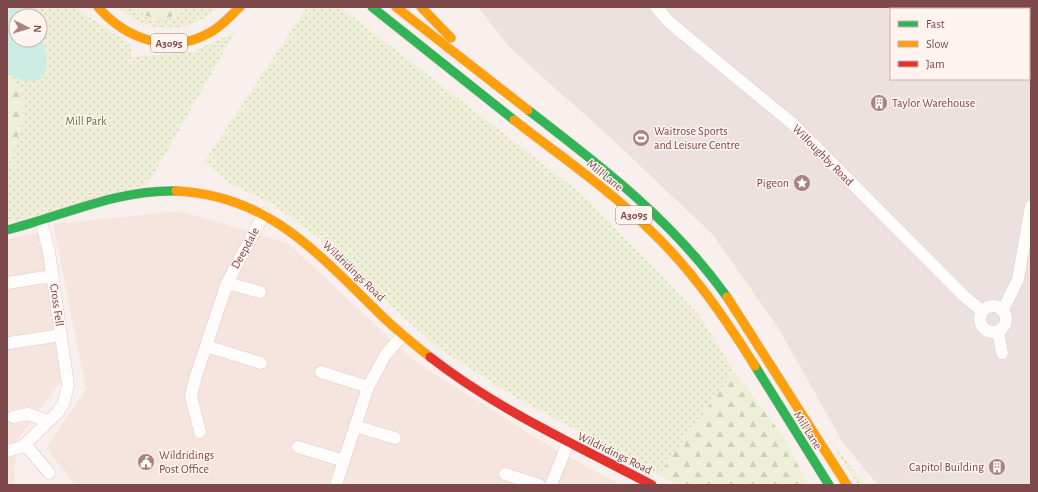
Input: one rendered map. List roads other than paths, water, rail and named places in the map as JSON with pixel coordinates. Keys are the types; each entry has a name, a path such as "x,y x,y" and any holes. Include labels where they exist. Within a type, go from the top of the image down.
{"main road":[{"name":"A3095","path":"98,7 114,24 128,33 146,40 167,43 188,40 208,33 240,7"},
{"name":"Mill Lane","path":"372,7 626,207 669,248 706,292 745,348 808,453 830,485"},
{"name":"Mill Lane","path":"396,7 622,184 673,231 719,285 750,330 822,448 847,485"},
{"name":"A3095","path":"421,7 484,75"},
{"name":"Wildridings Road","path":"7,230 100,202 135,194 173,191 219,196 244,204 283,224 308,244 402,336 430,358 475,389 568,443 652,485"},
{"path":"808,453 823,485"}],"street":[{"name":"Willoughby Road","path":"656,7 669,22 793,124 964,296 982,311"},
{"path":"1003,310 992,305 982,311 980,319 982,327 990,332 998,331 1006,322 1003,310 1018,279 1031,206"},
{"name":"Deepdale","path":"200,432 190,396 227,283 264,214"},
{"name":"Cross Fell","path":"7,451 25,444 58,412 64,402 68,385 49,252 41,221"},
{"name":"Cross Fell","path":"7,283 52,276"},
{"name":"Deepdale","path":"227,283 260,292"},
{"path":"998,331 1002,353"},
{"name":"Cross Fell","path":"9,343 61,335"},
{"path":"336,485 368,387 386,354 402,336"},
{"path":"206,346 261,363"},
{"path":"321,372 368,387"},
{"path":"13,417 28,414 48,421"},
{"path":"356,426 395,438"},
{"path":"551,485 568,443"},
{"path":"25,444 49,474"},
{"path":"298,447 344,461"},
{"path":"505,474 539,485"}],"water":[{"path":"7,7 36,7 8,8 8,48 45,48 47,62 46,70 43,76 38,80 25,81 7,74"}],"place":[{"name":"Taylor Warehouse","path":"879,103"},
{"name":"Waitrose Sports and Leisure Centre","path":"641,138"},
{"name":"Pigeon","path":"802,183"},
{"name":"Wildridings Post Office","path":"146,462"},
{"name":"Capitol Building","path":"997,467"}],"park label":[{"name":"Mill Park","path":"86,121"}]}
